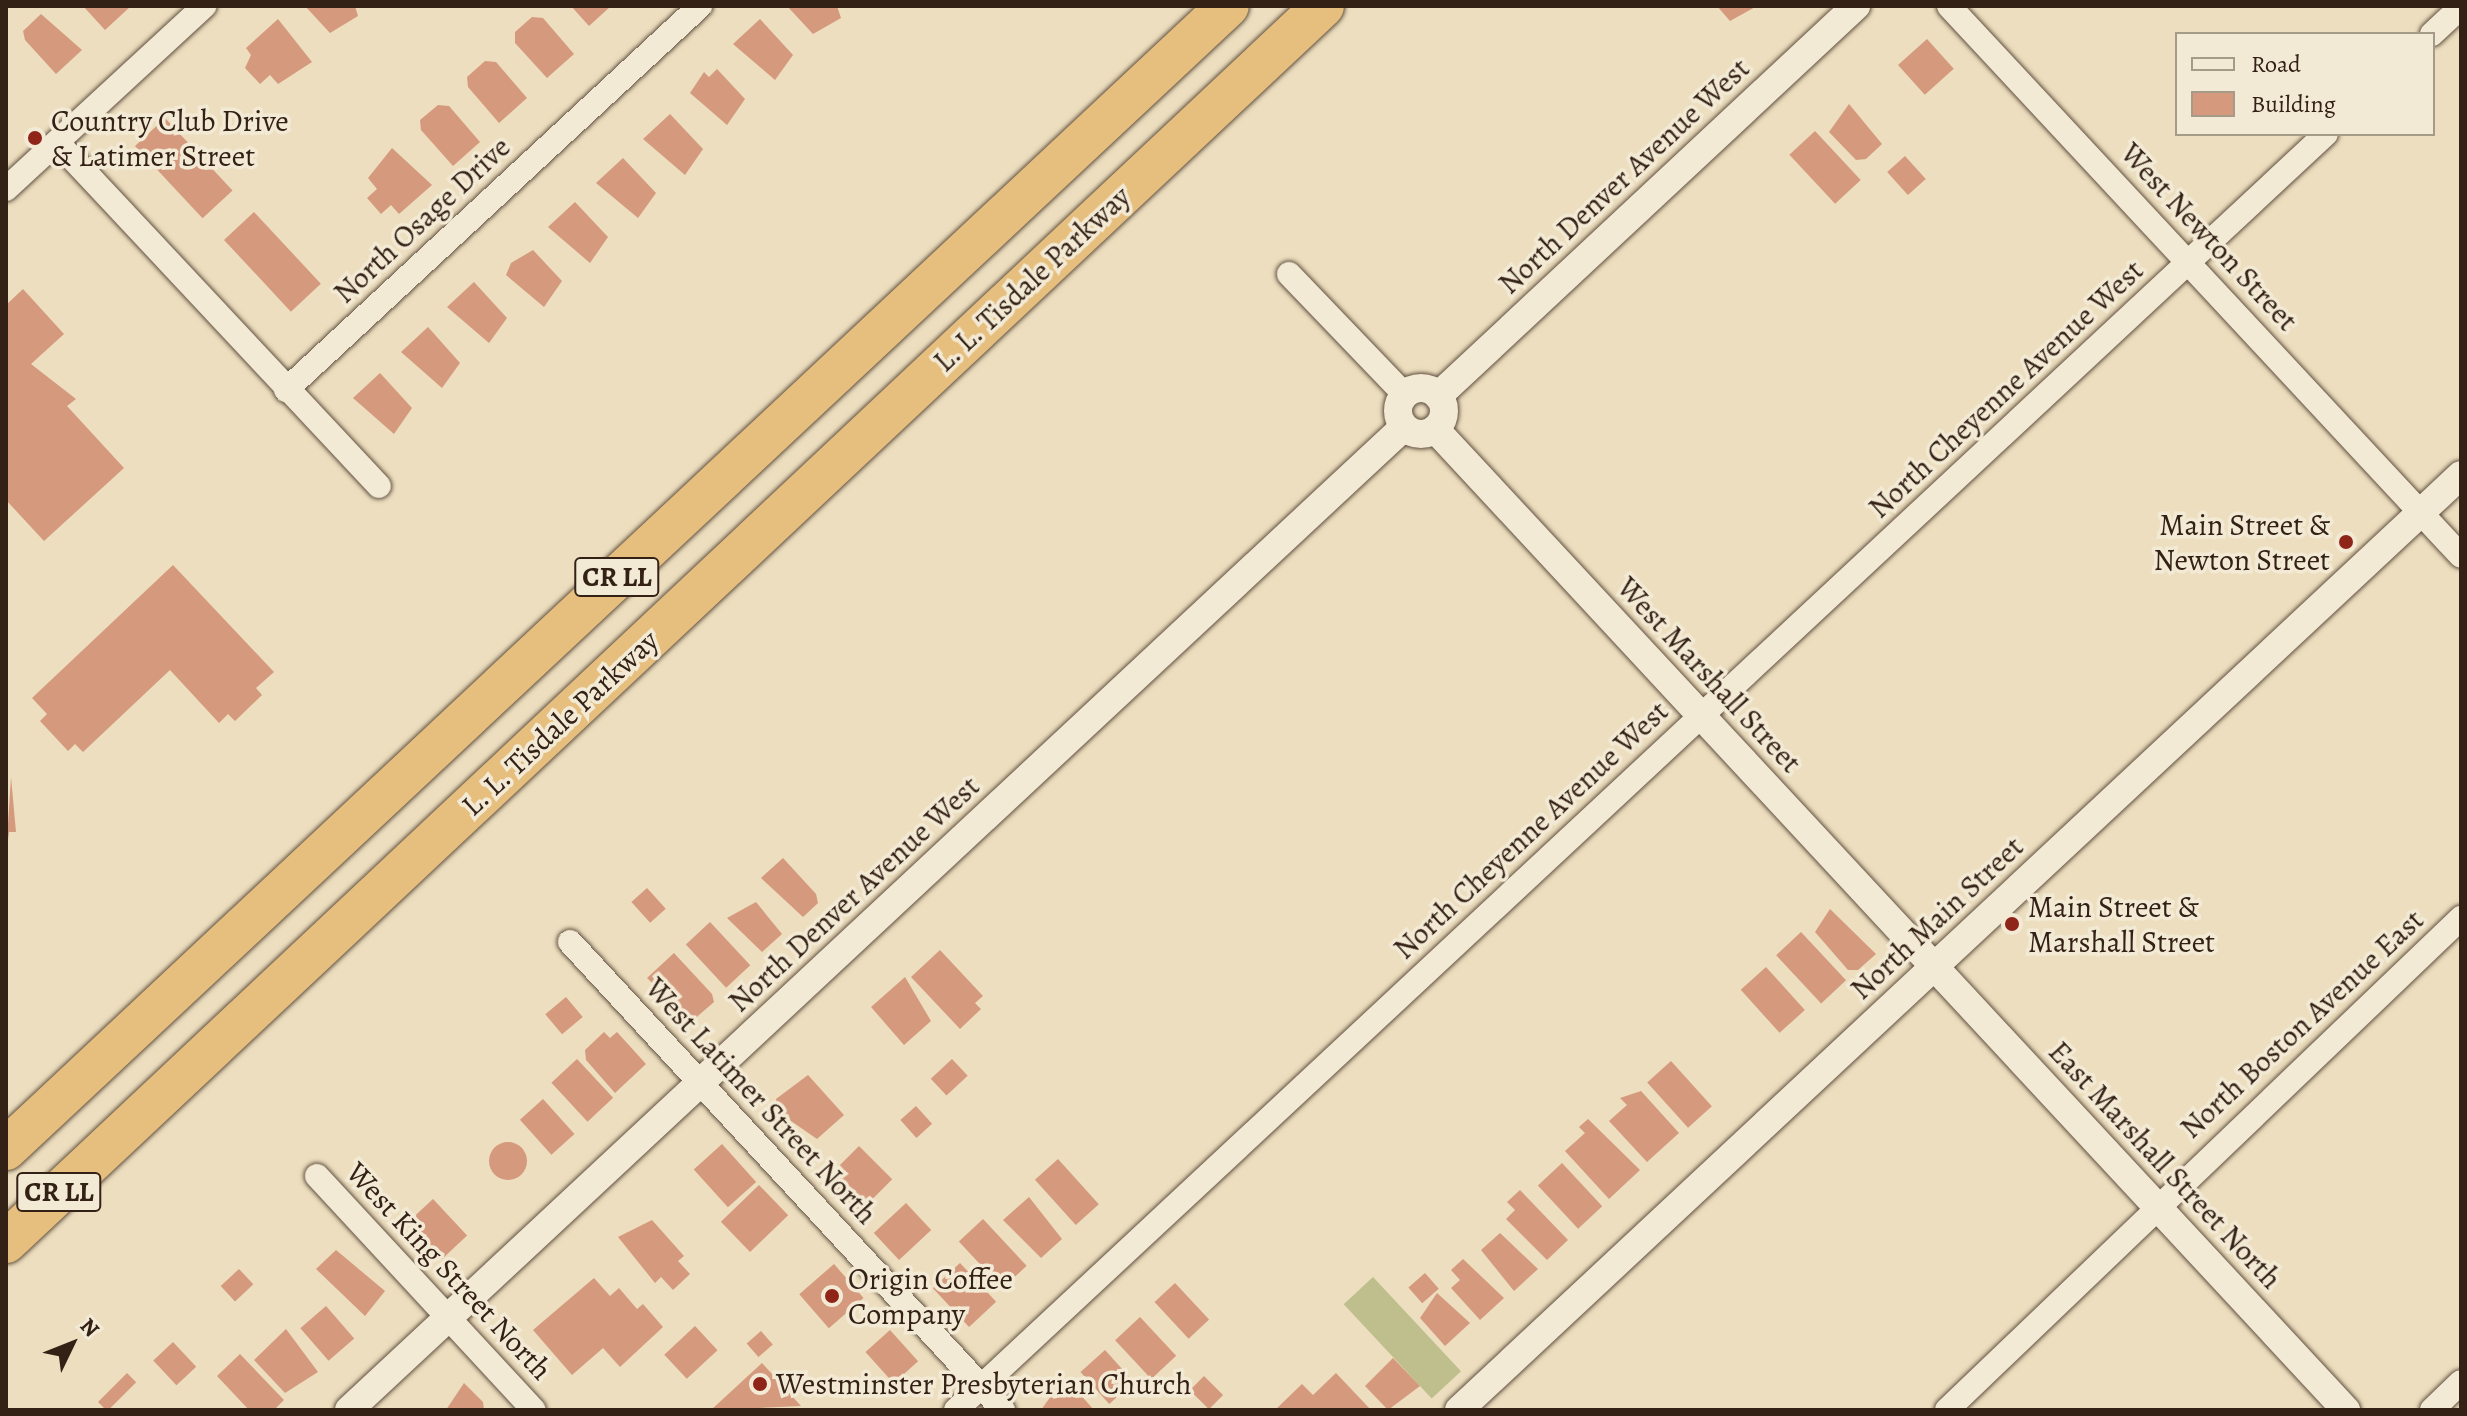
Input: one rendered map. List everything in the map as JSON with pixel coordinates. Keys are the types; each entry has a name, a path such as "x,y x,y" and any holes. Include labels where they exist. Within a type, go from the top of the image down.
{"highway":[{"name":"CR LL","path":"6,1149 1228,6"},
{"name":"L. L. Tisdale Parkway","path":"6,1242 1323,6"}],"street":[{"path":"6,189 204,6"},
{"name":"North Osage Drive","path":"286,390 700,6"},
{"name":"North Denver Avenue West","path":"1438,396 1856,6"},
{"name":"West Newton Street","path":"1949,6 2461,556"},
{"path":"2434,32 2461,7"},
{"name":"North Cheyenne Avenue West","path":"956,1410 2324,136"},
{"path":"57,142 379,486"},
{"path":"1289,274 1404,394"},
{"path":"1423,388 1438,396 1444,409 1435,429 1419,434 1404,427 1397,409 1404,394 1423,388"},
{"name":"North Denver Avenue West","path":"349,1410 1404,427"},
{"name":"West Marshall Street","path":"1435,429 1935,966"},
{"name":"North Main Street","path":"1459,1410 2461,475"},
{"name":"North Boston Avenue East","path":"1947,1410 2461,918"},
{"name":"West Latimer Street North","path":"570,942 1003,1410"},
{"name":"East Marshall Street North","path":"1935,966 2346,1410"},
{"name":"West King Street North","path":"317,1176 534,1410"},
{"path":"2432,1410 2461,1382"}],"green space":[{"path":"1373,1277 1461,1371 1432,1399 1344,1304"}],"building":[{"path":"83,6 131,6 105,30"},
{"path":"305,6 355,6 358,16 330,33"},
{"path":"571,6 611,6 589,26"},
{"path":"787,6 837,6 841,18 813,34"},
{"path":"1717,6 1757,6 1730,21"},
{"path":"41,14 82,50 56,74 25,40 23,31"},
{"path":"532,17 543,18 574,54 547,78 515,43 515,32"},
{"path":"278,19 312,62 278,84 270,75 260,84 245,68 251,55 246,48"},
{"path":"760,19 793,55 775,80 733,44"},
{"path":"1927,39 1954,69 1925,95 1898,65"},
{"path":"485,61 496,62 527,98 499,123 468,87 467,77"},
{"path":"717,69 745,99 727,125 690,93 704,72 709,77"},
{"path":"1849,104 1882,144 1866,159 1856,160 1829,132"},
{"path":"438,105 449,106 480,142 453,166 421,130 420,120"},
{"path":"670,114 703,149 685,175 643,139"},
{"path":"165,118 233,190 203,218 135,146"},
{"path":"1815,131 1861,180 1835,204 1789,155"},
{"path":"392,148 432,185 399,214 391,205 381,214 367,198 377,189 368,178"},
{"path":"1905,156 1926,179 1908,195 1887,172"},
{"path":"623,158 656,193 638,218 596,183"},
{"path":"575,202 608,237 590,263 548,227"},
{"path":"254,212 321,284 291,312 224,240"},
{"path":"533,250 562,281 544,307 506,275 511,263"},
{"path":"474,282 507,318 489,343 447,307"},
{"path":"23,289 64,334 31,364 76,399 67,406 124,468 44,541 6,500 6,305"},
{"path":"428,327 460,363 442,388 401,352"},
{"path":"380,373 412,408 394,434 353,398"},
{"path":"173,565 274,672 256,688 262,695 235,721 228,714 219,723 170,670 83,752 75,744 68,751 40,721 47,714 32,698"},
{"path":"11,777 16,832 9,832 6,855"},
{"path":"783,858 816,894 818,903 803,917 761,878"},
{"path":"647,888 666,909 650,923 631,902"},
{"path":"756,902 782,934 762,952 727,918"},
{"path":"1830,909 1876,954 1858,970 1848,970 1815,932"},
{"path":"710,922 750,965 726,988 686,945"},
{"path":"1801,932 1846,980 1821,1003 1776,955"},
{"path":"940,950 983,996 975,1003 981,1009 960,1029 911,977"},
{"path":"674,953 712,994 714,1002 692,1021 647,978"},
{"path":"1766,967 1805,1010 1780,1033 1741,990"},
{"path":"905,977 931,1021 904,1045 871,1007"},
{"path":"566,997 583,1017 562,1034 545,1014"},
{"path":"604,1032 610,1038 617,1032 646,1064 615,1093 586,1060 585,1050"},
{"path":"577,1059 613,1098 588,1122 551,1083"},
{"path":"952,1059 968,1076 946,1096 931,1079"},
{"path":"1671,1061 1712,1106 1688,1128 1647,1082"},
{"path":"808,1075 844,1115 817,1139 778,1112 776,1099"},
{"path":"1641,1091 1679,1133 1647,1162 1609,1121 1627,1105 1620,1098"},
{"path":"543,1099 574,1134 551,1155 520,1120"},
{"path":"916,1106 932,1124 916,1138 900,1120"},
{"path":"1588,1119 1640,1170 1609,1199 1565,1151 1585,1133 1579,1127"},
{"path":"508,1142 522,1147 527,1161 522,1175 508,1180 494,1175 489,1161 494,1147"},
{"path":"722,1144 756,1182 728,1207 694,1169"},
{"path":"859,1146 892,1179 859,1212 826,1179"},
{"path":"1058,1159 1099,1204 1076,1225 1035,1180"},
{"path":"1562,1163 1602,1206 1578,1229 1538,1186"},
{"path":"759,1185 788,1215 750,1252 721,1222"},
{"path":"1520,1190 1568,1240 1547,1260 1506,1219 1515,1210 1507,1202"},
{"path":"1029,1197 1062,1239 1041,1258 1003,1220"},
{"path":"433,1199 467,1236 442,1259 407,1223"},
{"path":"906,1203 931,1230 899,1260 874,1233"},
{"path":"983,1219 1027,1266 1003,1288 959,1242"},
{"path":"652,1220 684,1256 678,1261 690,1274 673,1290 661,1277 655,1283 618,1237"},
{"path":"1500,1233 1538,1269 1514,1291 1481,1250"},
{"path":"336,1250 385,1291 365,1316 316,1269"},
{"path":"1463,1259 1504,1298 1480,1320 1451,1288 1460,1280 1451,1270"},
{"path":"960,1263 996,1302 969,1327 933,1288"},
{"name":"Origin Coffee Company","path":"834,1264 864,1298 829,1328 799,1294"},
{"path":"239,1269 253,1284 235,1301 221,1286"},
{"path":"1425,1273 1439,1289 1422,1303 1408,1287"},
{"path":"594,1278 610,1296 619,1288 637,1309 643,1304 663,1327 620,1367 603,1348 572,1375 533,1330"},
{"path":"1175,1283 1209,1320 1189,1339 1155,1302"},
{"path":"1437,1293 1470,1323 1445,1346 1420,1318"},
{"path":"326,1306 354,1338 329,1361 300,1328"},
{"path":"1140,1317 1176,1356 1151,1379 1115,1340"},
{"path":"695,1326 718,1350 687,1379 664,1355"},
{"path":"286,1329 318,1372 285,1393 254,1360"},
{"path":"890,1330 918,1361 894,1383 865,1352"},
{"path":"761,1331 773,1345 758,1357 747,1343"},
{"path":"173,1342 196,1367 176,1385 153,1360"},
{"path":"1105,1350 1134,1382 1109,1404 1080,1372"},
{"path":"240,1354 284,1400 274,1410 249,1410 217,1376"},
{"path":"1393,1358 1420,1386 1388,1410 1365,1386"},
{"name":"Westminster Presbyterian Church","path":"762,1363 801,1406 711,1410"},
{"path":"127,1373 136,1382 108,1410 98,1402"},
{"path":"1336,1373 1371,1410 1275,1410 1302,1384 1313,1395"},
{"path":"1204,1376 1223,1395 1209,1409 1190,1390"},
{"path":"1061,1382 1070,1383 1094,1410 1041,1410"},
{"path":"464,1383 483,1402 484,1410 446,1410"}],"place":[{"name":"Country Club Drive & Latimer Street","path":"35,138"},
{"name":"Main Street & Newton Street","path":"2346,542"},
{"name":"Main Street & Marshall Street","path":"2012,924"},
{"name":"Origin Coffee Company","path":"832,1296"},
{"name":"Westminster Presbyterian Church","path":"760,1384"}]}
